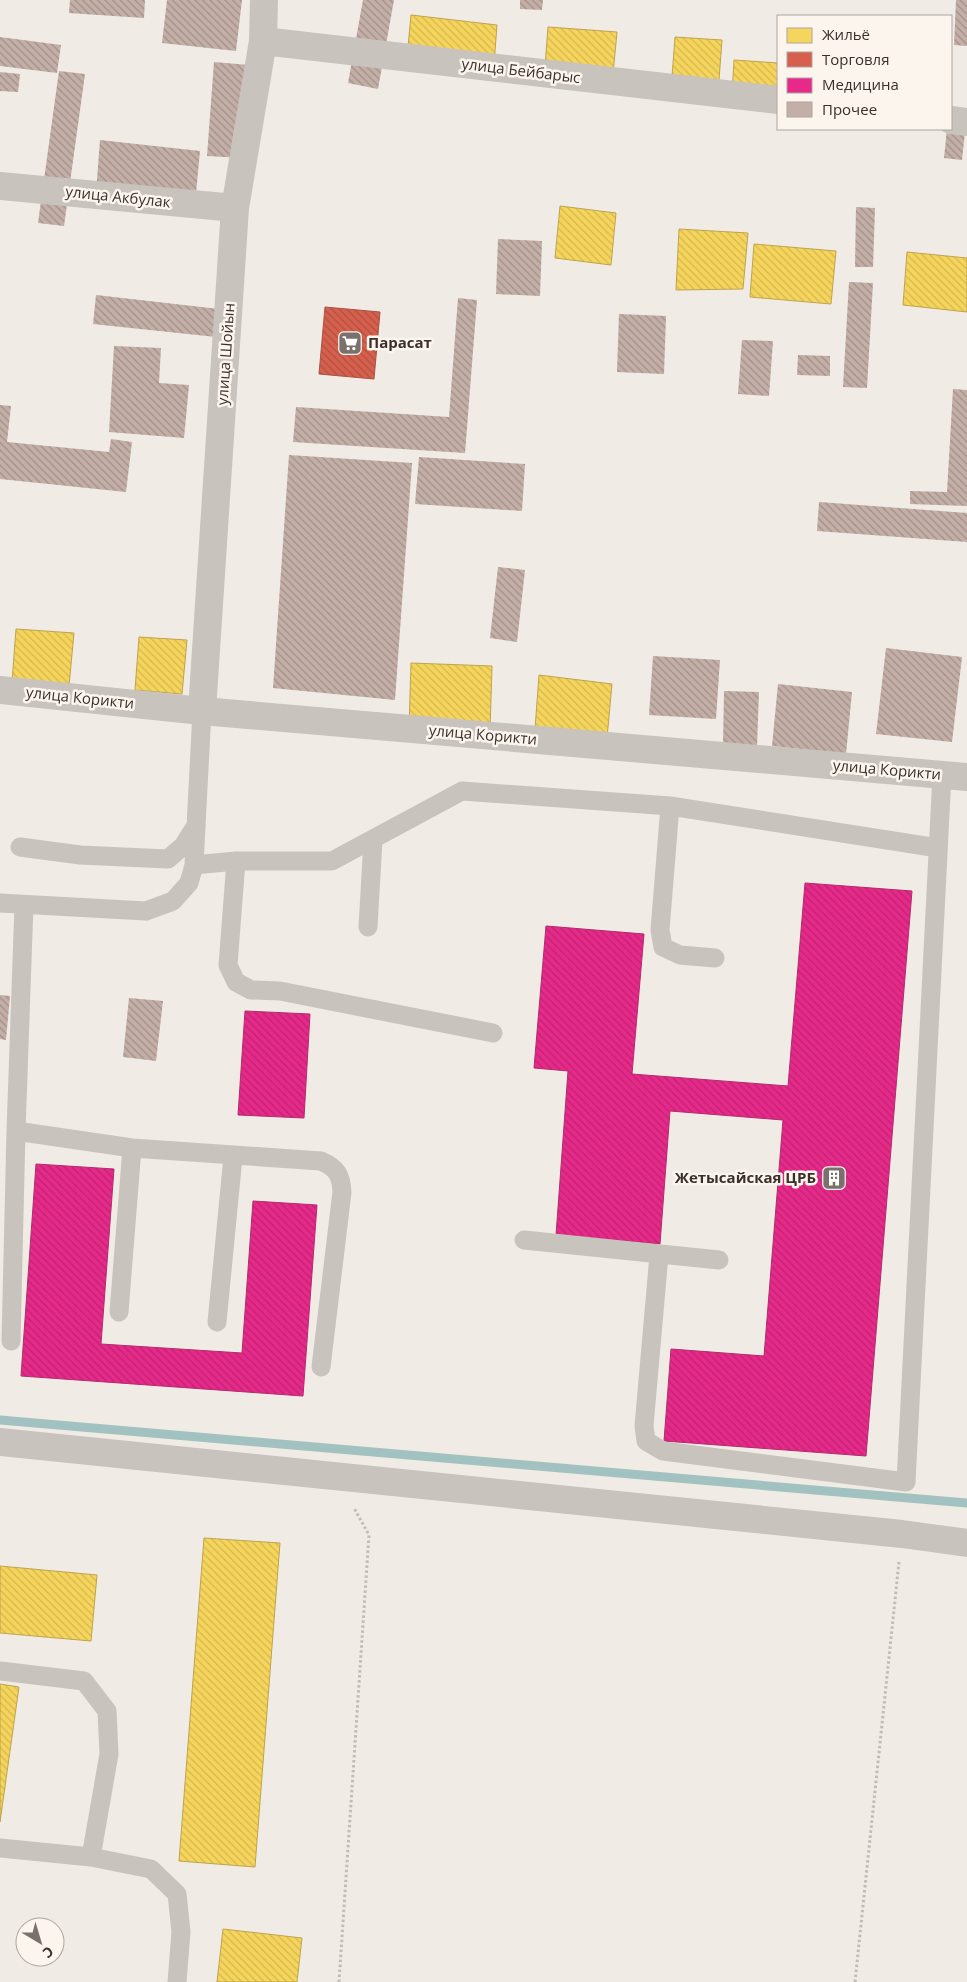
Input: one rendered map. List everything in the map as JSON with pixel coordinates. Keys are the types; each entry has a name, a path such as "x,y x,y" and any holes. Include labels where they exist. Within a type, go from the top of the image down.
{"street":[{"name":"улица Шойын","path":"202,711 235,208 263,42 264,0"},
{"name":"улица Бейбарыс","path":"263,42 777,100"},
{"path":"952,120 967,122"},
{"name":"улица Акбулак","path":"0,186 235,208"},
{"name":"улица Корикти","path":"0,690 202,711 955,776"},
{"path":"0,1442 902,1534 967,1543"}],"lane":[{"path":"0,903 146,911 174,901 189,883 194,865 202,711"},
{"path":"659,1254 644,1426 646,1441 663,1451 906,1482 938,848 955,776"},
{"path":"194,865 236,862 332,861 462,791 670,806 938,848"},
{"path":"670,806 660,930 663,947 680,955 715,958"},
{"path":"20,846 80,855 168,859 183,846 196,826"},
{"path":"368,927 373,840"},
{"path":"236,862 228,966 236,982 251,990 280,991 493,1033"},
{"path":"11,1341 24,905"},
{"path":"16,1131 132,1148 321,1161 333,1166 342,1177 342,1192 321,1367"},
{"path":"119,1312 132,1148"},
{"path":"216,1322 233,1156"},
{"path":"524,1240 719,1260"},
{"path":"0,1671 84,1681 107,1711 110,1754 90,1857"},
{"path":"0,1848 90,1857 151,1869 177,1894 181,1932 177,1982"}],"path":[{"path":"337,1477 369,1535 339,1982"},
{"path":"855,1982 902,1534"}],"building: Жильё":[{"path":"411,15 497,25 493,78 406,68"},
{"path":"548,27 617,32 612,85 544,80"},
{"path":"675,37 722,40 718,93 671,90"},
{"path":"734,60 777,63 777,99 732,95"},
{"path":"560,206 616,213 611,265 555,258"},
{"path":"679,229 748,233 743,289 676,290"},
{"path":"754,244 836,251 831,304 750,297"},
{"path":"907,252 967,258 967,312 903,305"},
{"path":"16,629 74,633 69,686 12,682"},
{"path":"139,637 187,640 182,694 135,690"},
{"path":"411,663 492,666 490,731 409,728"},
{"path":"539,675 612,684 607,738 535,729"},
{"path":"204,1538 280,1543 255,1867 179,1861"},
{"path":"0,1566 97,1575 91,1641 0,1633"},
{"path":"0,1684 19,1687 0,1822"},
{"path":"223,1929 302,1938 297,1982 217,1982"}],"building: Торговля":[{"name":"Парасат","path":"325,307 380,312 374,379 319,374"}],"building: Медицина":[{"name":"Жетысайская ЦРБ","path":"805,883 912,891 866,1456 664,1441 671,1349 764,1356 783,1120 670,1111 660,1244 556,1235 568,1071 534,1068 546,926 644,934 632,1074 788,1086"},
{"path":"245,1011 310,1014 304,1118 238,1115"},
{"path":"36,1164 114,1169 101,1344 242,1353 253,1201 317,1205 303,1396 21,1376"}],"building: Прочее":[{"path":"70,0 145,0 144,18 69,13"},
{"path":"167,0 242,0 236,51 162,43"},
{"path":"363,0 394,0 378,89 348,83"},
{"path":"520,0 543,0 542,10 520,9"},
{"path":"956,0 967,0 967,46 954,45"},
{"path":"0,37 61,45 57,73 0,66"},
{"path":"214,62 249,65 242,158 207,156"},
{"path":"59,71 85,74 64,226 38,223"},
{"path":"0,72 20,74 18,92 0,91"},
{"path":"967,113 962,160 944,158 947,130 952,130 952,125"},
{"path":"100,140 200,151 195,204 96,193"},
{"path":"856,207 875,208 873,267 855,267"},
{"path":"498,239 542,241 540,296 496,294"},
{"path":"849,282 873,283 867,388 843,387"},
{"path":"96,295 219,309 216,337 93,324"},
{"path":"458,298 477,300 465,453 293,442 296,407 449,417"},
{"path":"619,314 666,316 664,374 617,372"},
{"path":"742,340 773,341 769,396 738,394"},
{"path":"114,346 161,348 159,383 189,385 184,438 109,432"},
{"path":"798,355 830,356 830,376 797,375"},
{"path":"953,389 967,390 967,506 910,504 910,491 947,492"},
{"path":"0,405 11,406 7,442 109,452 111,439 132,442 126,492 0,479"},
{"path":"289,455 412,463 395,700 273,688"},
{"path":"419,457 525,464 522,511 415,504"},
{"path":"819,502 967,513 967,542 817,531"},
{"path":"498,567 525,570 517,642 490,638"},
{"path":"886,648 962,657 952,742 876,734"},
{"path":"653,656 720,660 716,719 649,715"},
{"path":"778,684 852,692 846,754 772,746"},
{"path":"724,691 759,692 757,746 723,745"},
{"path":"0,995 10,996 6,1040 0,1039"},
{"path":"129,998 163,1001 156,1061 123,1057"}],"waterway":[{"path":"0,1420 967,1503"}],"place":[{"name":"Парасат","path":"350,343"},
{"name":"Жетысайская ЦРБ","path":"834,1178"}]}
